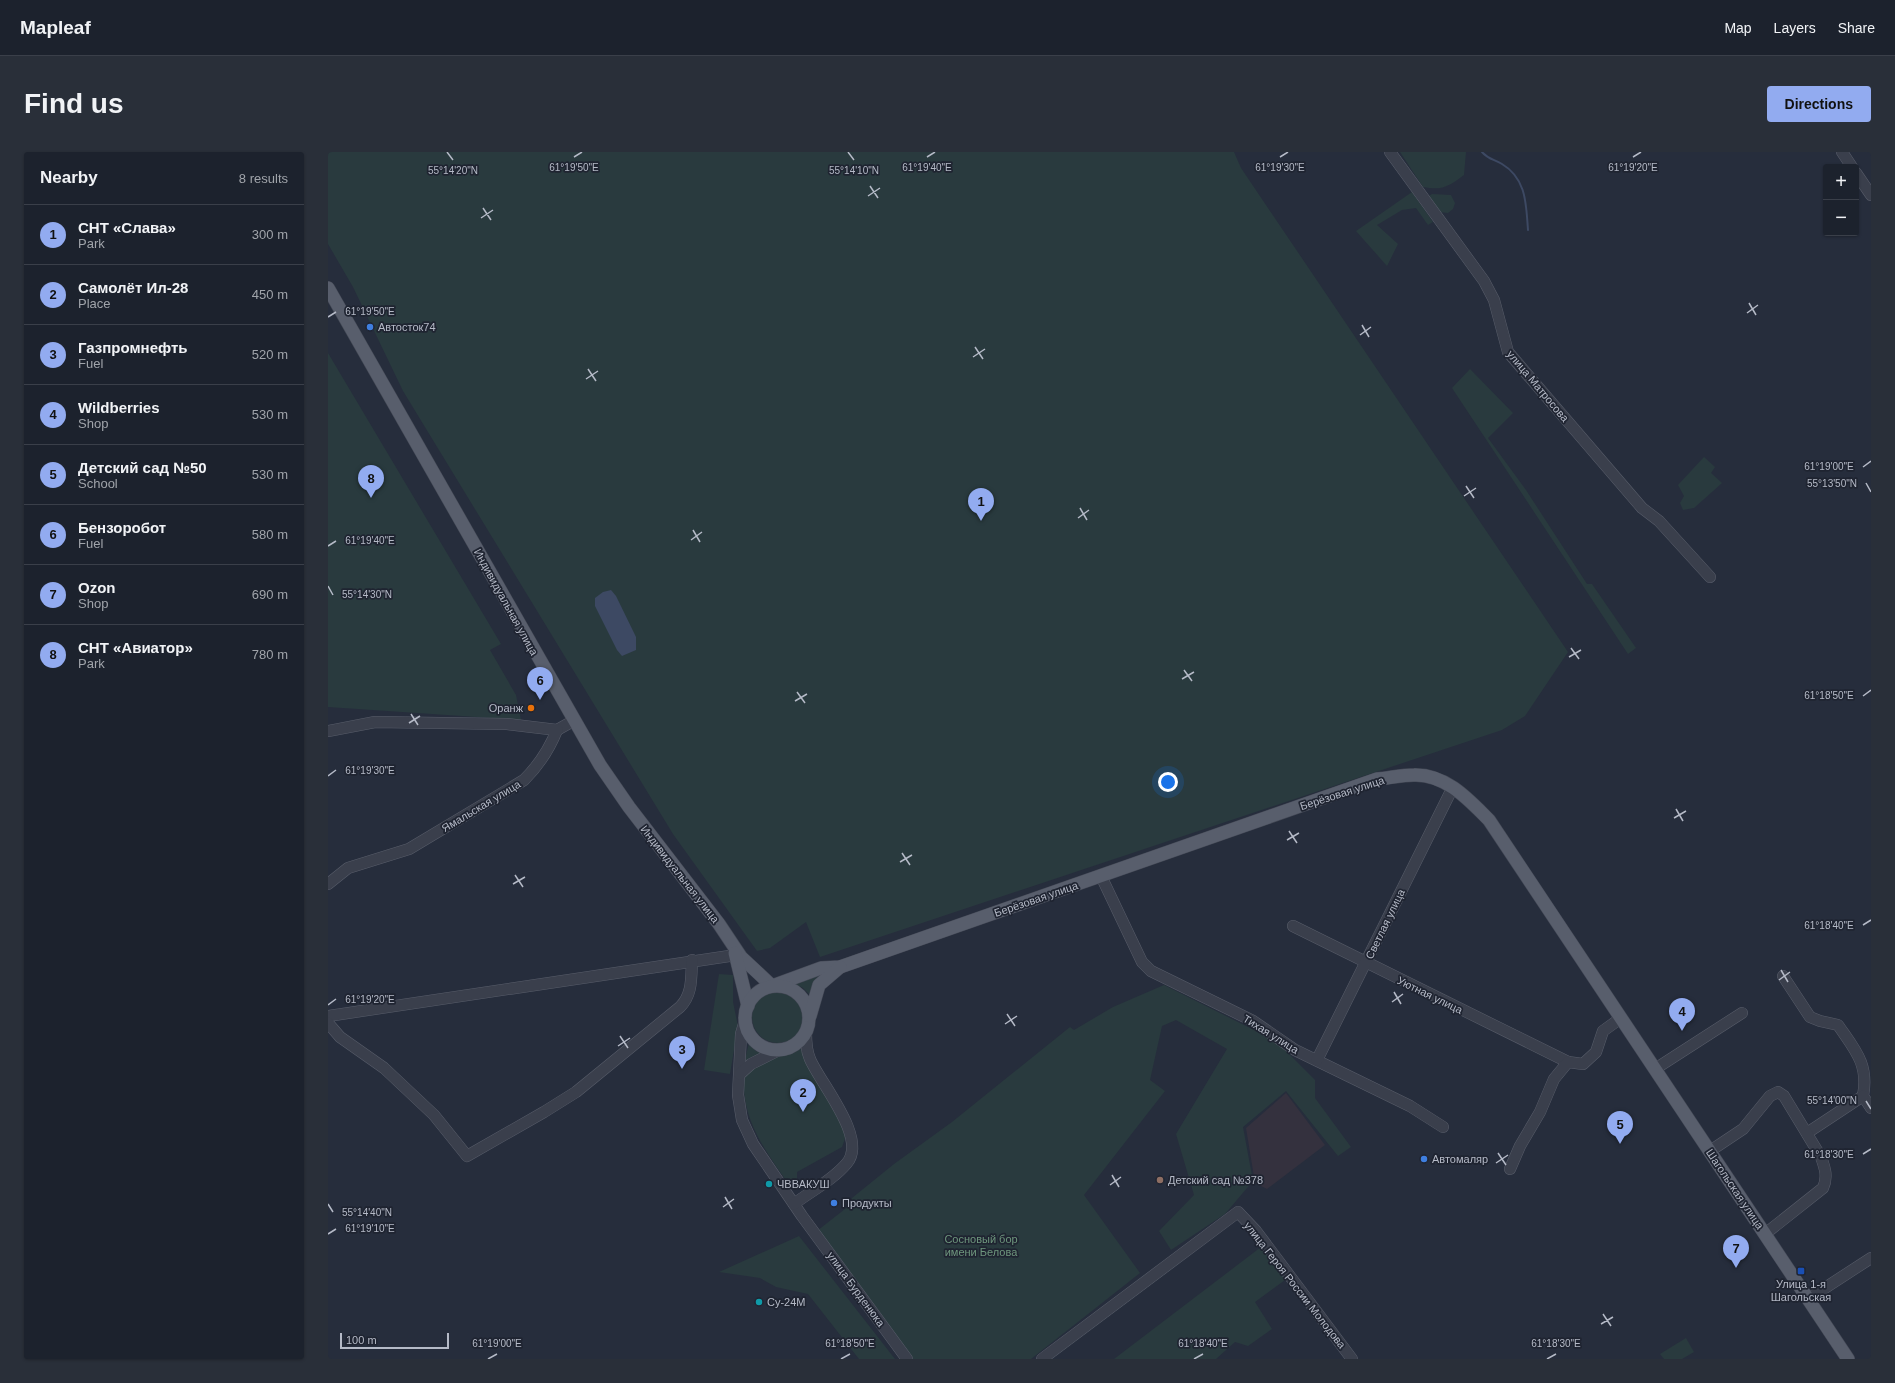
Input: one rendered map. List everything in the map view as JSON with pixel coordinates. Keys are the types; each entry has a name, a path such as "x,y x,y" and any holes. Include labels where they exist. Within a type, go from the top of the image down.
{"main road":[{"name":"Индивидуальная улица","path":"328,288 573,721 600,765 629,807 746,962 772,986"},
{"name":"Берёзовая улица","path":"772,986 822,968 840,966 1377,779 1415,774 1434,778 1453,787 1465,796 1489,820 1621,1018"},
{"name":"Индивидуальная улица","path":"731,942 736,955 747,1012"},
{"name":"Берёзовая улица","path":"809,1018 819,985 840,966"},
{"path":"772,986 781,986 798,993 808,1009 809,1018 806,1032 800,1040 792,1046 781,1049 764,1046 756,1041 750,1034 747,1012 757,993 772,986"},
{"name":"Шагольская улица","path":"1621,1018 1848,1359"}],"street":[{"name":"улица Матросова","path":"1390,152 1484,280 1494,300 1508,352 1642,508 1659,522 1710,577"},
{"path":"1842,152 1850,164"},
{"path":"1859,177 1871,195"},
{"path":"328,732 375,722 507,724 557,730 573,721"},
{"name":"Ямальская улица","path":"328,884 348,868 409,849 524,780 542,760 550,747 557,730"},
{"name":"Светлая улица","path":"1317,1060 1453,787"},
{"name":"Тихая улица","path":"1101,876 1142,962 1151,972 1253,1022 1294,1050 1410,1106 1443,1127"},
{"name":"Уютная улица","path":"1293,926 1366,964 1568,1062"},
{"path":"328,1016 692,960 736,955"},
{"path":"328,1023 340,1037 384,1068 429,1110 467,1156 576,1092 686,1002 691,990 692,960"},
{"path":"1783,976 1810,1017 1838,1025 1863,1064 1866,1082 1864,1096 1871,1108"},
{"name":"улица Бурденюка","path":"747,1012 741,1034 739,1052 740,1074 737,1082 742,1120 753,1144 794,1204 907,1359"},
{"path":"1655,1069 1742,1014"},
{"path":"1510,1169 1520,1146 1540,1112 1554,1079 1568,1062 1583,1064 1596,1052 1603,1031 1621,1018"},
{"path":"794,1204 831,1178 848,1162 852,1150 850,1129 809,1057 806,1032"},
{"path":"740,1074 751,1064 781,1049"},
{"path":"1710,1152 1743,1129 1770,1096 1778,1092 1784,1096 1825,1165 1826,1182 1823,1188 1765,1234"},
{"path":"1807,1133 1864,1096"},
{"name":"улица Героя России Молодова","path":"1042,1359 1238,1212 1256,1231 1352,1359"},
{"path":"1808,1299 1871,1258"}],"shaded area":[{"path":"1286,1093 1325,1145 1267,1189 1255,1183 1246,1128"}],"green space":[{"path":"328,152 1234,152 1241,168 1568,652 1525,716 1502,730 820,957 806,922 770,948 757,951 673,834 403,391 353,287 328,244"},
{"path":"1400,152 1466,152 1464,175 1445,187 1423,187"},
{"path":"1412,192 1433,222 1428,225 1416,208 1402,210 1377,225 1398,244 1387,266 1356,231"},
{"path":"1432,194 1451,195 1455,203 1453,209 1448,213 1438,212 1427,197"},
{"path":"328,353 501,644 490,650 516,695 521,720 328,707"},
{"path":"1470,369 1513,413 1488,438 1526,490 1587,584 1592,584 1636,648 1628,654 1452,388"},
{"path":"1704,457 1715,467 1711,473 1722,483 1694,508 1683,510 1680,503 1684,496 1678,485"},
{"path":"719,974 733,975 733,1002 738,1026 730,1074 704,1070"},
{"path":"823,974 811,996 803,988 795,984"},
{"name":"Сосновый бор имени Белова","path":"1164,985 1276,1041 1315,1080 1315,1098 1351,1147 1338,1156 1286,1091 1243,1127 1253,1181 1225,1214 1171,1250 1159,1231 1194,1195 1176,1134 1227,1049 1176,1020 1162,1026 1150,1080 1165,1091 1084,1195 1140,1273 1031,1359 913,1359 817,1231 850,1205 852,1198 894,1164 952,1122 1070,1027 1074,1030 1113,1007"},
{"path":"773,991 783,991 797,998 804,1012 804,1022 797,1036 783,1043 773,1043 763,1039 756,1032 752,1022 752,1012 756,1002 763,995"},
{"path":"749,1043 756,1051 767,1055 743,1067"},
{"path":"801,1049 809,1067 847,1133 842,1147 797,1172 797,1187 791,1188 768,1154 755,1130 746,1105 744,1082 746,1073 756,1065 768,1059"},
{"path":"799,1236 895,1359 859,1359 808,1294 776,1287 760,1278 719,1272"},
{"path":"1261,1247 1285,1280 1255,1302 1272,1329 1248,1346 1235,1342 1216,1359 1114,1359"},
{"path":"1686,1338 1694,1352 1682,1359 1664,1359 1660,1354"}],"water":[{"path":"611,590 616,596 636,637 636,650 622,656 617,650 595,606 595,598 603,592"}],"waterway":[{"path":"1482,152 1489,158 1502,164 1510,170 1521,185 1527,211 1528,230"}],"place":[{"name":"Автосток74","path":"370,327"},
{"name":"СНТ «Авиатор»","path":"371,498"},
{"name":"СНТ «Слава»","path":"981,521"},
{"name":"Бензоробот","path":"540,700"},
{"name":"Оранж","path":"531,708"},
{"name":"Wildberries","path":"1682,1031"},
{"name":"Газпромнефть","path":"682,1069"},
{"name":"Самолёт Ил-28","path":"803,1112"},
{"name":"Детский сад №50","path":"1620,1144"},
{"name":"Автомаляр","path":"1424,1159"},
{"name":"Детский сад №378","path":"1160,1180"},
{"name":"ЧВВАКУШ","path":"769,1184"},
{"name":"Продукты","path":"834,1203"},
{"name":"Ozon","path":"1736,1268"},
{"name":"Улица 1-я Шагольская","path":"1801,1271"},
{"name":"Су-24М","path":"759,1302"}]}
